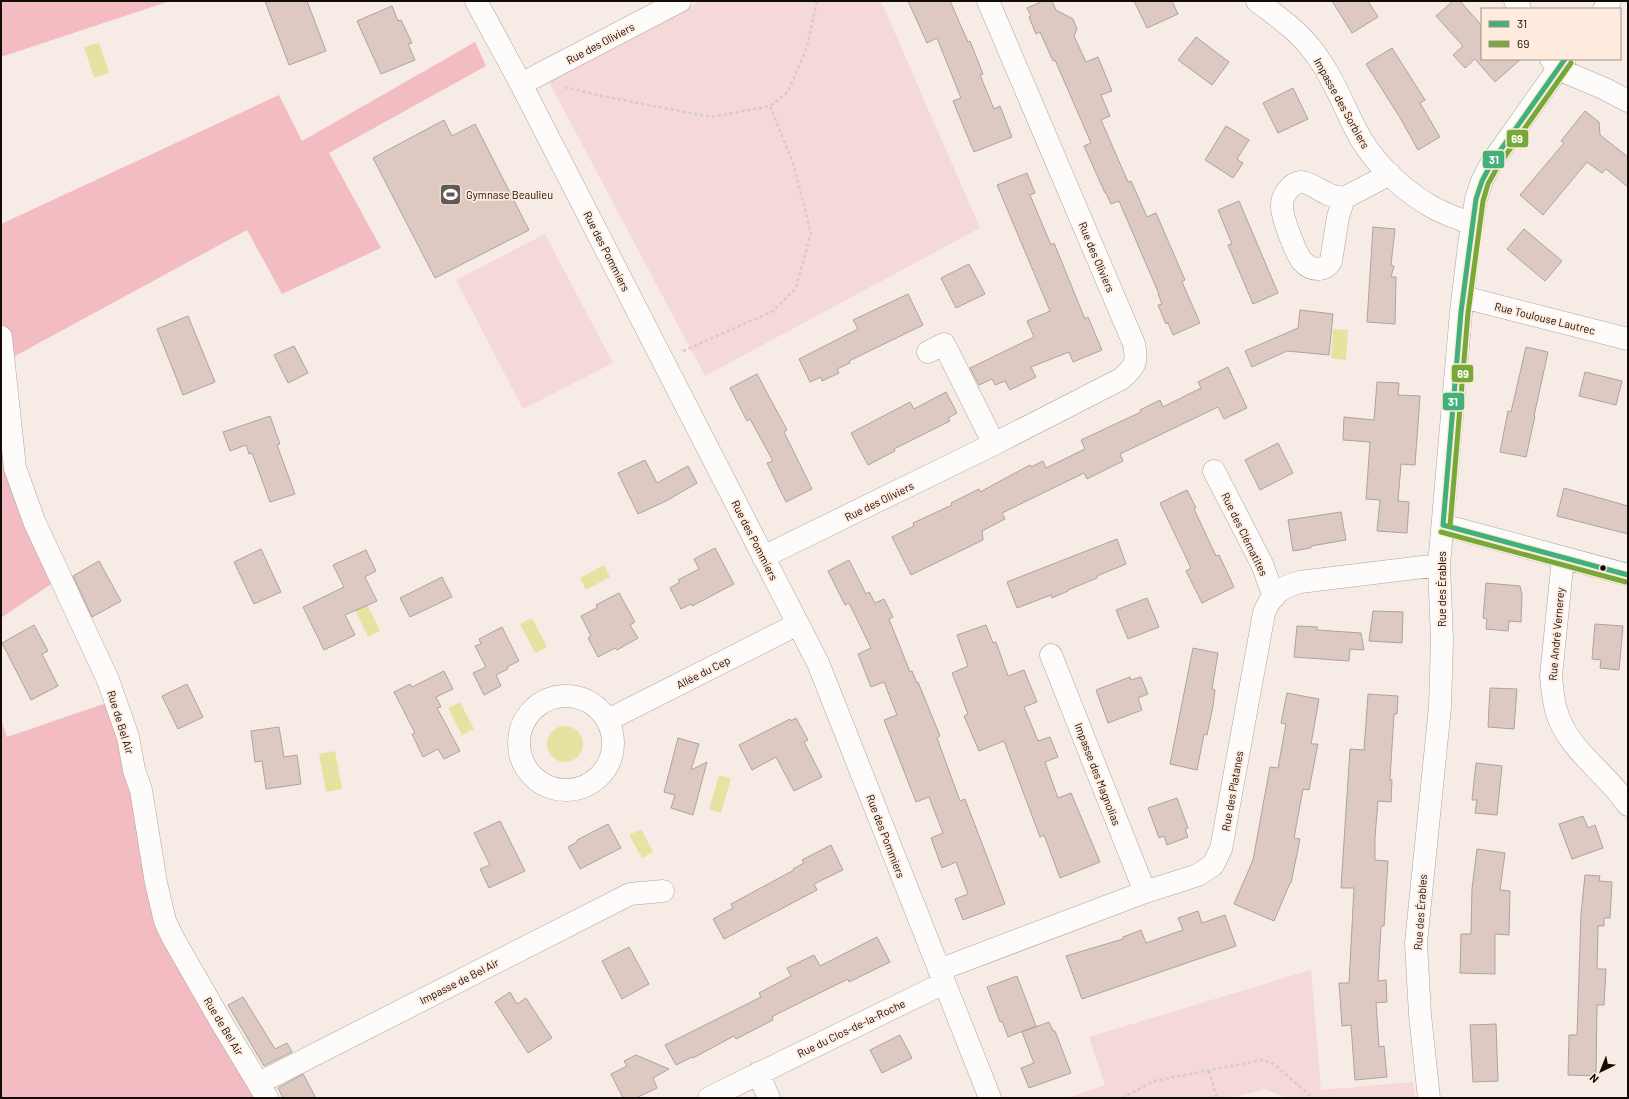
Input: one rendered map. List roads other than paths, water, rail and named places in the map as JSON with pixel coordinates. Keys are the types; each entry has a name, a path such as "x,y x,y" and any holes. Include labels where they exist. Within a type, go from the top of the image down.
{"street":[{"name":"Rue des Pommiers","path":"476,1 521,84 818,663 990,1098"},
{"name":"Rue des Oliviers","path":"521,84 680,1"},
{"name":"Rue des Oliviers","path":"763,557 994,444 1121,379 1130,371 1136,362 1134,344 988,1"},
{"name":"Impasse des Sorbiers","path":"1257,1 1295,31 1309,46 1332,80 1364,144 1390,174 1407,190 1427,204 1472,224"},
{"path":"1558,62 1599,87 1628,101"},
{"name":"Rue des Érables","path":"1430,1098 1420,1015 1416,943 1440,707 1442,640 1439,565 1462,297 1476,199 1482,182 1492,162 1558,62"},
{"path":"1344,198 1390,174"},
{"name":"Rue Toulouse Lautrec","path":"1462,297 1628,339"},
{"name":"Rue de Bel Air","path":"1,336 15,468 34,521 108,680 128,737 134,770 141,790 156,883 166,920 174,938 220,1020 263,1091"},
{"path":"928,352 944,344 994,444"},
{"name":"Rue des Clématites","path":"1214,471 1262,564 1274,597"},
{"path":"1443,525 1628,575"},
{"name":"Rue André Vernerey","path":"1563,558 1551,676 1556,711 1562,727 1571,741 1628,805"},
{"name":"Rue des Platanes","path":"941,976 1145,892 1198,875 1213,865 1221,849 1264,613 1268,603 1281,589 1288,585 1300,582 1439,565"},
{"name":"Allée du Cep","path":"608,720 798,624"},
{"name":"Impasse des Magnolias","path":"1051,655 1145,892"},
{"path":"565,695 578,697 590,702 600,710 608,720 612,732 613,745 611,758 605,770 586,786 573,790 560,790 548,786 537,780 528,770 522,759 519,747 520,734 524,722 531,711 552,697 565,695"},
{"name":"Impasse de Bel Air","path":"263,1091 630,894 664,891"},
{"name":"Rue du Clos-de-la-Roche","path":"709,1098 941,976"},
{"path":"758,1073 769,1098"}],"place":[{"name":"Gymnase Beaulieu","path":"451,194"}]}
